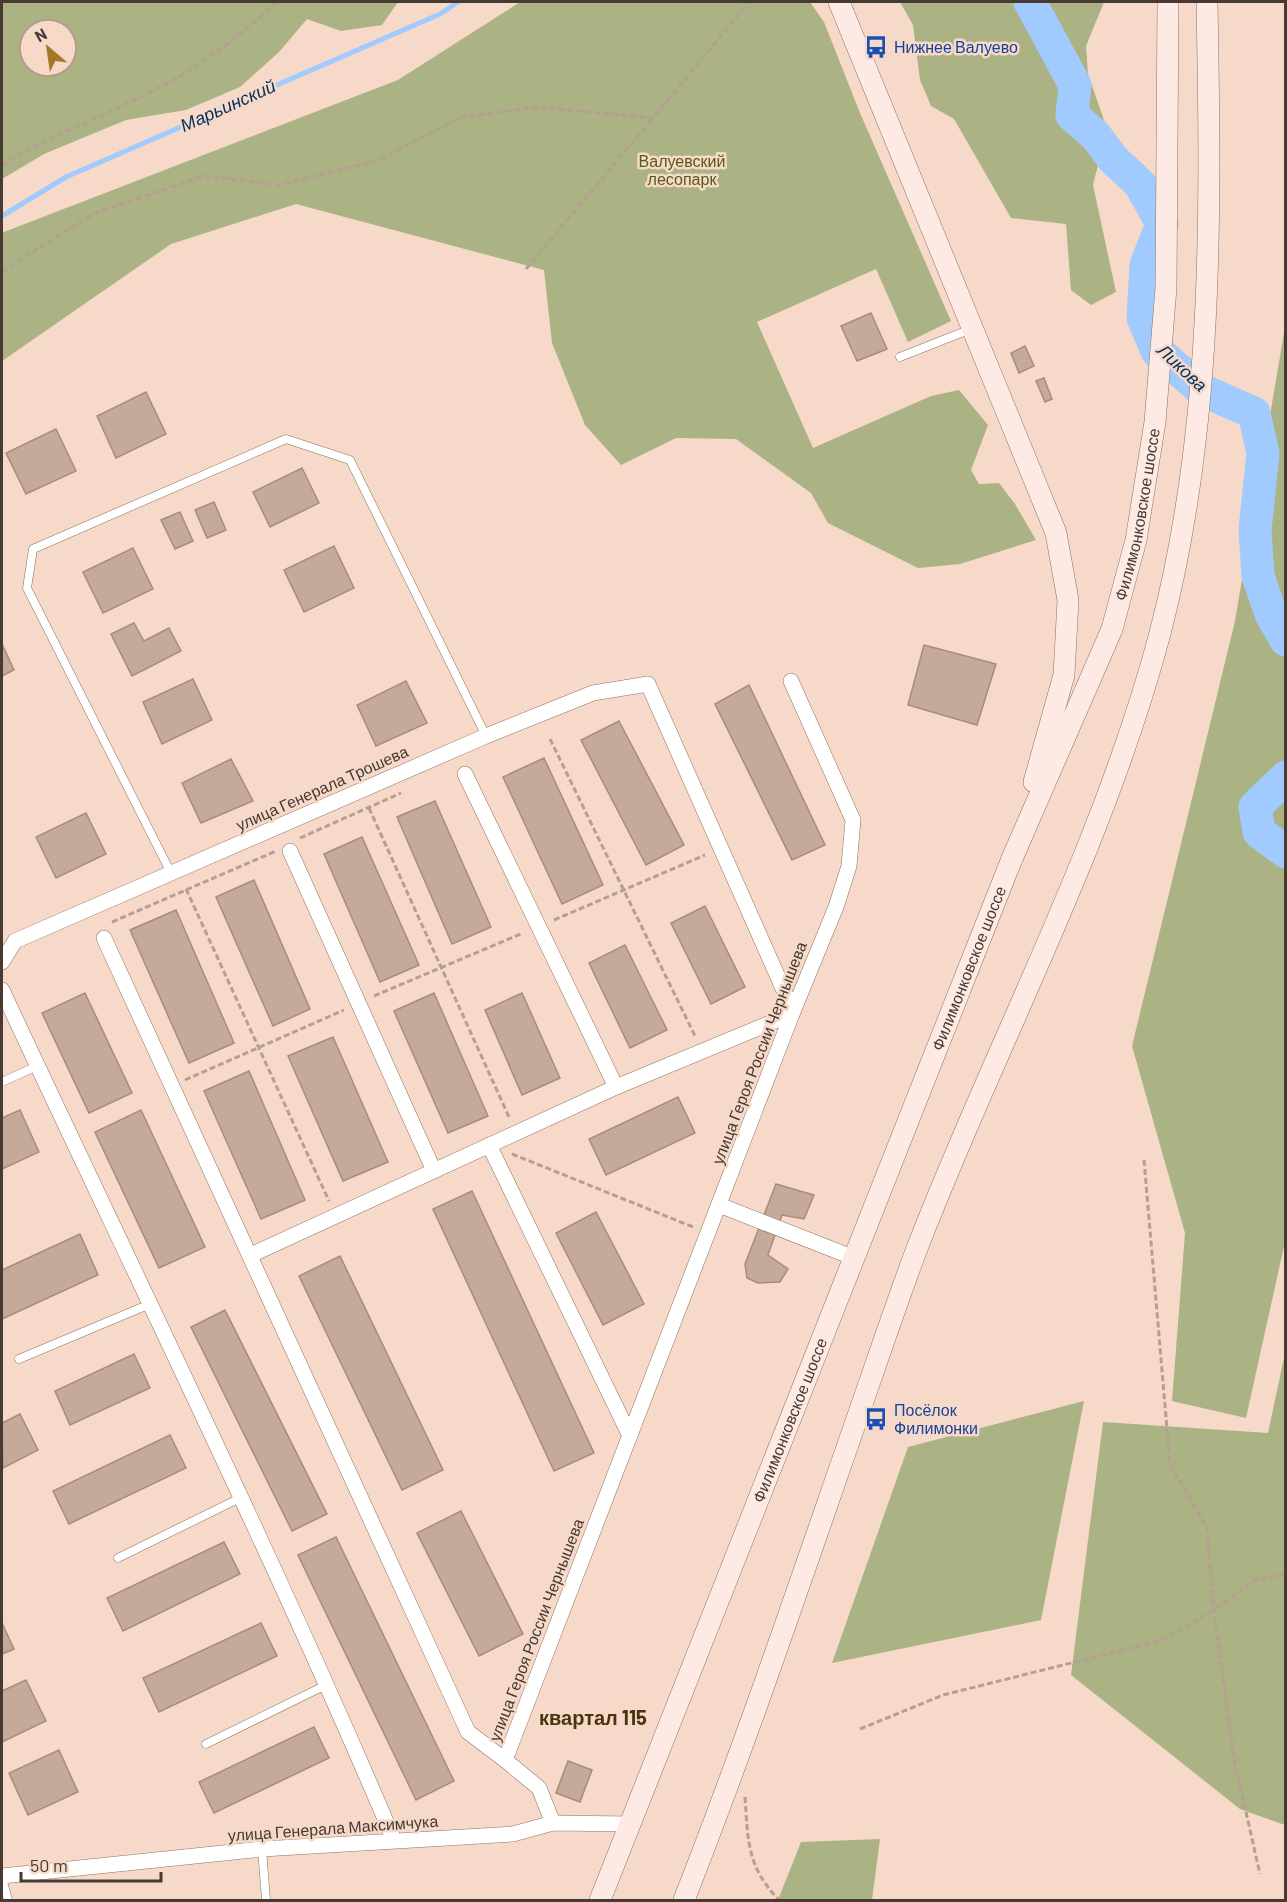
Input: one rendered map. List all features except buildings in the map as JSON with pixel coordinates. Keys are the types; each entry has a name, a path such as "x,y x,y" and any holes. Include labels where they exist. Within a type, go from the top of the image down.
{"main road":[{"path":"839,2 1056,533 1068,600 1064,675 1011,861"},
{"name":"Филимонковское шоссе","path":"600,1900 852,1257 1011,861 1112,629 1136,540 1155,422 1166,288 1168,2"},
{"path":"684,1900 728,1789 917,1250 1113,784 1159,637 1178,551 1197,429 1208,292 1210,168 1207,2"}],"street":[{"name":"улица Героя России Чернышева","path":"553,1824 539,1788 505,1760 793,1012 836,908 849,866 853,820 791,681"},
{"name":"улица Генерала Трошева","path":"2,962 15,940 486,735 594,693 648,684 721,848"},
{"path":"465,774 616,1087"},
{"path":"251,1256 616,1087 793,1012 721,848"},
{"path":"290,851 434,1171"},
{"path":"104,938 468,1732 505,1760"},
{"path":"2,990 242,1497 328,1684 394,1840"},
{"path":"489,1145 630,1437"},
{"path":"719,1205 852,1257"},
{"name":"улица Генерала Максимчука","path":"2,1877 262,1849 513,1834 553,1824 630,1824"}],"lane":[{"path":"900,357 972,328"},
{"path":"171,873 27,588 33,549 286,439 350,460 486,735"},
{"path":"2,1082 37,1066"},
{"path":"19,1359 150,1304"},
{"path":"118,1558 242,1497"},
{"path":"206,1744 328,1684"},
{"path":"262,1849 266,1900"},
{"path":"2,1877 8,1900"}],"path":[{"path":"2,165 30,148 174,79 239,36 278,2"},
{"path":"526,269 749,2"},
{"path":"2,271 97,212 205,176 278,185 379,160 459,118 537,107 652,118"},
{"path":"550,739 703,1051"},
{"path":"369,807 516,1133"},
{"path":"173,1086 358,1003 721,848"},
{"path":"186,889 335,1216"},
{"path":"489,1145 708,1233"},
{"path":"1144,1160 1170,1464 1207,1528 1214,1610 1233,1759 1260,1874"},
{"path":"860,1729 943,1695 1163,1640 1214,1610 1255,1580 1286,1574"},
{"path":"745,1794 747,1846 758,1874 779,1900"}],"green space":[{"path":"2,2 398,2 382,25 341,31 307,19 279,52 240,87 186,110 126,120 44,154 2,179"},
{"name":"Валуевский лесопарк","path":"520,2 810,2 824,22 860,113 951,321 908,342 876,269 757,322 813,448 931,396 959,390 988,425 971,470 979,484 999,483 1015,504 1036,540 960,564 918,568 828,523 811,493 736,439 676,438 621,465 585,425 552,343 544,270 296,204 171,244 2,361 2,234 4,232 398,80"},
{"path":"900,2 1104,2 1086,46 1088,74 1107,129 1093,185 1116,292 1091,305 1071,290 1066,224 1011,218 954,119 931,106 920,80 913,25"},
{"path":"1285,327 1286,1237 1246,1418 1172,1401 1185,1233 1132,1046 1235,621"},
{"path":"1285,1353 1285,1825 1240,1809 1071,1675 1103,1422 1268,1433"},
{"path":"1084,1401 1041,1620 832,1663 908,1447"},
{"path":"880,1839 872,1900 778,1900 801,1842"}],"waterway":[{"name":"Марьинский","path":"2,216 66,177 440,14 458,2"},
{"name":"Ликова","path":"1030,2 1075,85 1072,115 1096,136 1113,159 1140,184 1162,224 1146,265 1143,318 1157,351 1202,390 1254,413 1263,453 1255,530 1258,576 1271,614 1286,640"},
{"name":"Ликова","path":"1286,777 1255,807 1259,832 1286,852"}],"place":[{"name":"Нижнее Валуево","path":"876,47"},
{"name":"Посёлок Филимонки","path":"876,1419"}],"district":[{"name":"квартал 115","path":"593,1718"}]}
